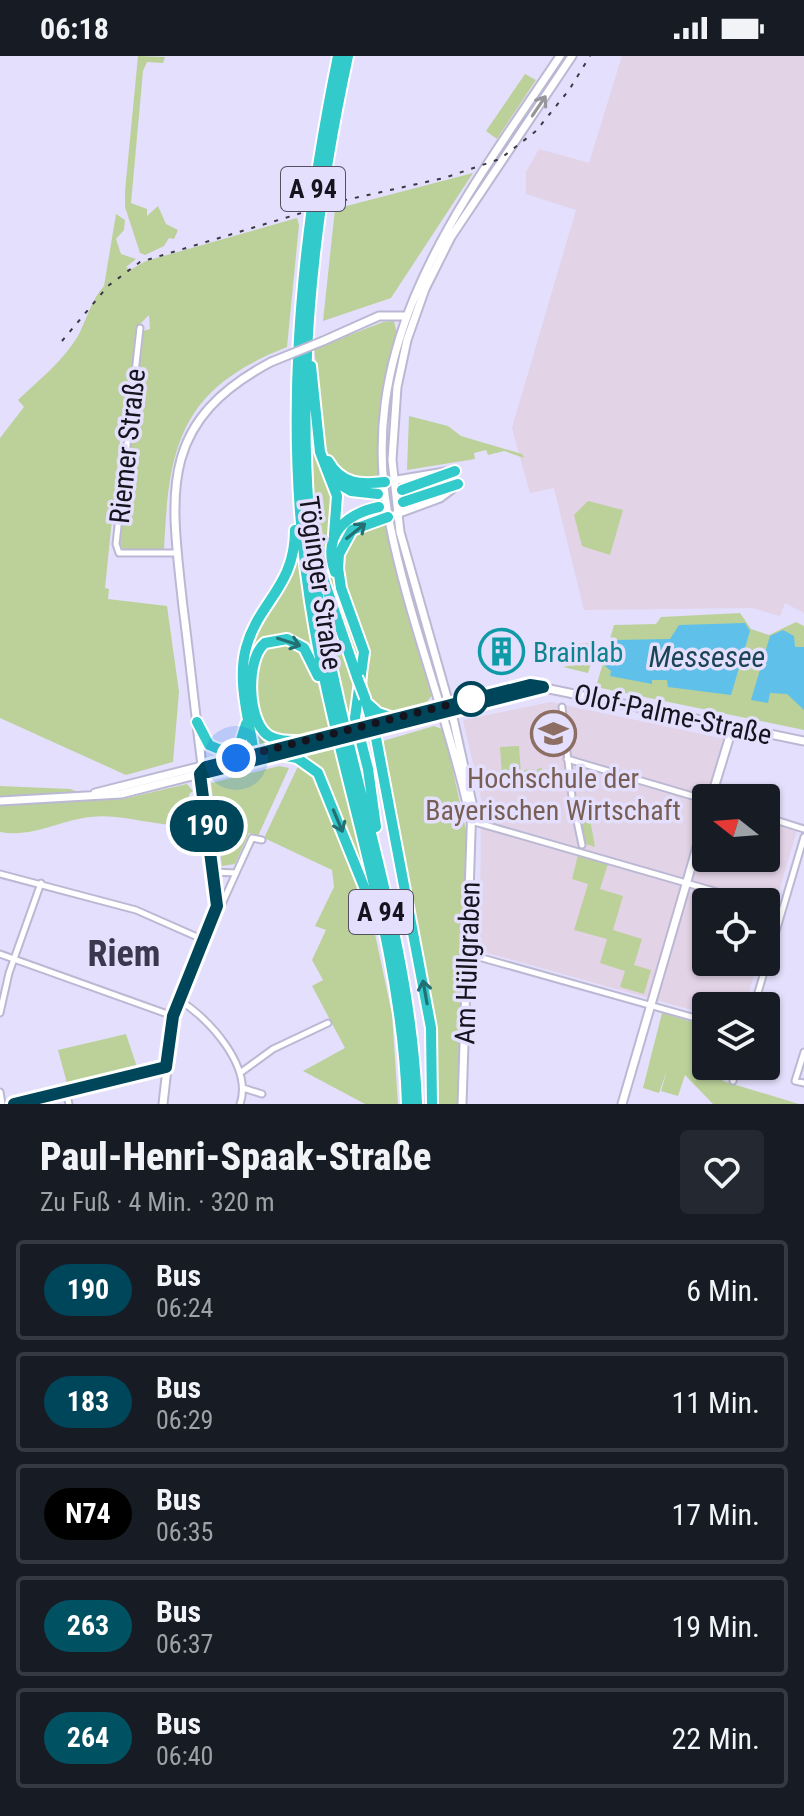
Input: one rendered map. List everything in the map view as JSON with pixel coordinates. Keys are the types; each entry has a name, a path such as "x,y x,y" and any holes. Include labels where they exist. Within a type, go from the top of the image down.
{"highway":[{"name":"Töginger Straße","path":"338,56 312,191 299,307 295,408 298,500 307,586 330,703 395,981 404,1040 407,1104"},
{"name":"Töginger Straße","path":"348,56 322,194 307,327 305,436 311,542 327,644 379,861 406,992 417,1104"},
{"path":"307,327 318,441 338,510 331,559 364,652 364,676 355,718 372,792 379,861"},
{"path":"318,441 333,470 342,478 365,484 389,481"},
{"path":"455,471 402,496 458,484"},
{"path":"330,479 351,491 378,494"},
{"path":"258,756 243,677 246,646 286,579 293,557 298,500"},
{"path":"334,535 348,517 379,507"},
{"path":"341,588 339,554 348,536 362,524 393,515"},
{"path":"311,542 365,698 372,710 393,718"},
{"path":"309,741 272,738 258,723 251,672 257,650 276,638 301,645 314,664 330,703"},
{"path":"365,698 368,728 431,1028 432,1104"},
{"path":"197,722 209,745 231,749 244,737 248,710"},
{"path":"276,754 297,758 318,773 368,893 389,972 395,981"}],"main road":[{"path":"446,710 405,584 393,515 384,429 388,387 410,316 444,233 560,56"},
{"path":"410,316 451,237 572,56"},
{"name":"Riemer Straße","path":"204,766 177,553 174,490 189,437 225,390 271,362 379,316 410,316"},
{"path":"389,481 455,471"},
{"path":"393,515 440,498 458,484"},
{"path":"400,532 413,508"},
{"path":"393,515 414,581 446,710"},
{"path":"405,584 414,581"},
{"name":"Olof-Palme-Straße","path":"446,710 543,687 804,741"},
{"path":"368,728 393,718 446,710"},
{"path":"0,801 85,797 142,790 309,741 446,710"},
{"name":"Am Hüllgraben","path":"446,710 470,787 462,1104"},
{"path":"714,784 733,726"},
{"path":"258,756 276,754 309,741"},
{"path":"85,797 204,766 218,766"},
{"path":"163,1104 173,1016 217,906 200,774 204,766"},
{"path":"108,790 200,774"},
{"path":"622,1104 692,865"}],"street":[{"name":"Riemer Straße","path":"140,328 116,544 119,553 128,555 177,553"},
{"path":"562,707 567,759 582,845"},
{"path":"567,759 692,794"},
{"path":"471,821 706,888"},
{"path":"780,821 804,829"},
{"path":"758,992 804,837"},
{"path":"217,906 222,904 252,838 262,840"},
{"path":"214,872 236,873"},
{"path":"0,874 136,910 205,940"},
{"path":"0,1013 14,960 41,883"},
{"path":"0,954 173,1016"},
{"path":"468,954 692,1017"},
{"path":"179,1000 207,1025 240,1073 243,1088 240,1104"},
{"path":"240,1073 273,1049 328,1023"},
{"path":"804,1052 795,1081 804,1083"},
{"path":"14,1104 166,1067"},
{"path":"243,1088 262,1094"},
{"path":"0,1092 2,1104"},
{"path":"66,1092 69,1104"}],"shaded area":[{"path":"622,56 804,56 804,613 785,603 780,616 753,608 584,610 554,488 530,493 512,428 576,210 526,194 526,172 539,149 589,163"},
{"path":"551,702 725,739 711,784 692,784 692,872 780,872 780,825 797,830 780,888 692,888 692,976 754,976 749,992 692,992 692,1010 480,951 481,798 463,720"}],"green space":[{"path":"138,56 165,57 163,63 147,62 143,71 131,203 147,209 147,216 158,206 166,224 178,230 174,239 169,238 164,246 145,255 140,253 125,207"},
{"path":"525,74 536,80 497,139 486,131"},
{"path":"473,173 391,298 323,321 335,209"},
{"path":"116,214 125,220 124,230 116,239 121,254 136,259 126,267 130,270 146,261 297,218 299,225 287,347 251,363 223,382 202,402 187,425 170,480 164,550 125,551 120,545 143,331 150,329 149,315 137,327 127,417 122,422 105,588 109,589 108,599 167,606 179,692 173,762 126,775 0,718 0,438 24,407 18,400 72,345 104,286"},
{"path":"394,321 397,334 387,379 381,476 376,479 347,477 327,452 314,349 383,322"},
{"path":"312,394 319,463 334,499 331,570 361,651 360,674 330,595 317,549 310,482"},
{"path":"409,416 448,426 461,436 522,454 524,458 504,451 488,455 486,450 474,453 475,459 407,470"},
{"path":"588,501 623,510 610,555 582,546 574,515"},
{"path":"381,522 387,525 432,695 425,705 389,712 370,702 366,640 342,572 342,558 348,545 360,533"},
{"path":"296,552 314,656 294,636 275,635 263,639 255,647 251,659 250,681 247,658 259,625 286,584"},
{"path":"323,594 355,678 353,722 350,723"},
{"path":"740,613 751,629 769,635 796,622 804,626 804,730 596,687 614,625 656,624 661,617"},
{"path":"283,641 295,648 311,667 320,689 329,728 299,737 282,737 268,732 260,721 254,668 265,646"},
{"path":"597,643 588,673 563,667 580,664 579,654 567,654 571,644"},
{"path":"255,718 283,743 259,749"},
{"path":"434,726 444,730 467,835 458,1104 435,1104 438,1053 434,1011 383,741"},
{"path":"334,746 367,881 325,784 302,758 304,753"},
{"path":"519,746 522,787 503,789 500,747"},
{"path":"300,762 315,778 372,920 392,1014 398,1104 365,1104 303,1071 345,1048 312,986 323,980 312,960 326,930 315,926 334,887 332,870 264,838"},
{"path":"279,766 289,768 258,836 249,833 235,864 222,866 211,783"},
{"path":"542,768 544,786 524,787 524,770 534,769 537,775 537,769"},
{"path":"187,784 193,791 189,794 195,825 168,825 104,816 24,833 0,832 0,805 123,799"},
{"path":"0,786 70,789 81,793 0,798"},
{"path":"573,798 587,802 595,847 583,843"},
{"path":"578,855 608,864 600,889 623,896 613,930 642,939 634,965 651,970 644,994 620,987 625,971 600,963 607,939 574,930 588,884 572,879"},
{"path":"662,1013 692,1022 692,1080 723,1080 799,1104 713,1104 685,1075 678,1096 661,1091 667,1070 659,1093 643,1088"},
{"path":"126,1034 137,1067 68,1087 58,1050"}],"water":[{"name":"Messesee","path":"745,623 750,631 731,695 668,687 667,680 652,680 652,684 610,676 611,671 605,666 613,640 670,639 679,625"},
{"name":"Messesee","path":"783,630 794,636 795,647 804,647 804,710 787,694 770,693 768,703 751,700 770,636"}],"railway":[{"path":"62,341 108,286 140,262 341,201 444,178 500,159 536,131 569,90 590,56"}],"bus line":[{"name":"190","path":"14,1104 152,1067 166,1067 173,1016 217,906 200,774 206,767 530,685 543,687 531,693 208,772"}],"place":[{"name":"Brainlab","path":"502,652"},
{"name":"Hochschule der Bayerischen Wirtschaft","path":"553,733"}],"district":[{"name":"Riem","path":"124,953"}],"route":[{"path":"236,758 471,699"}]}
